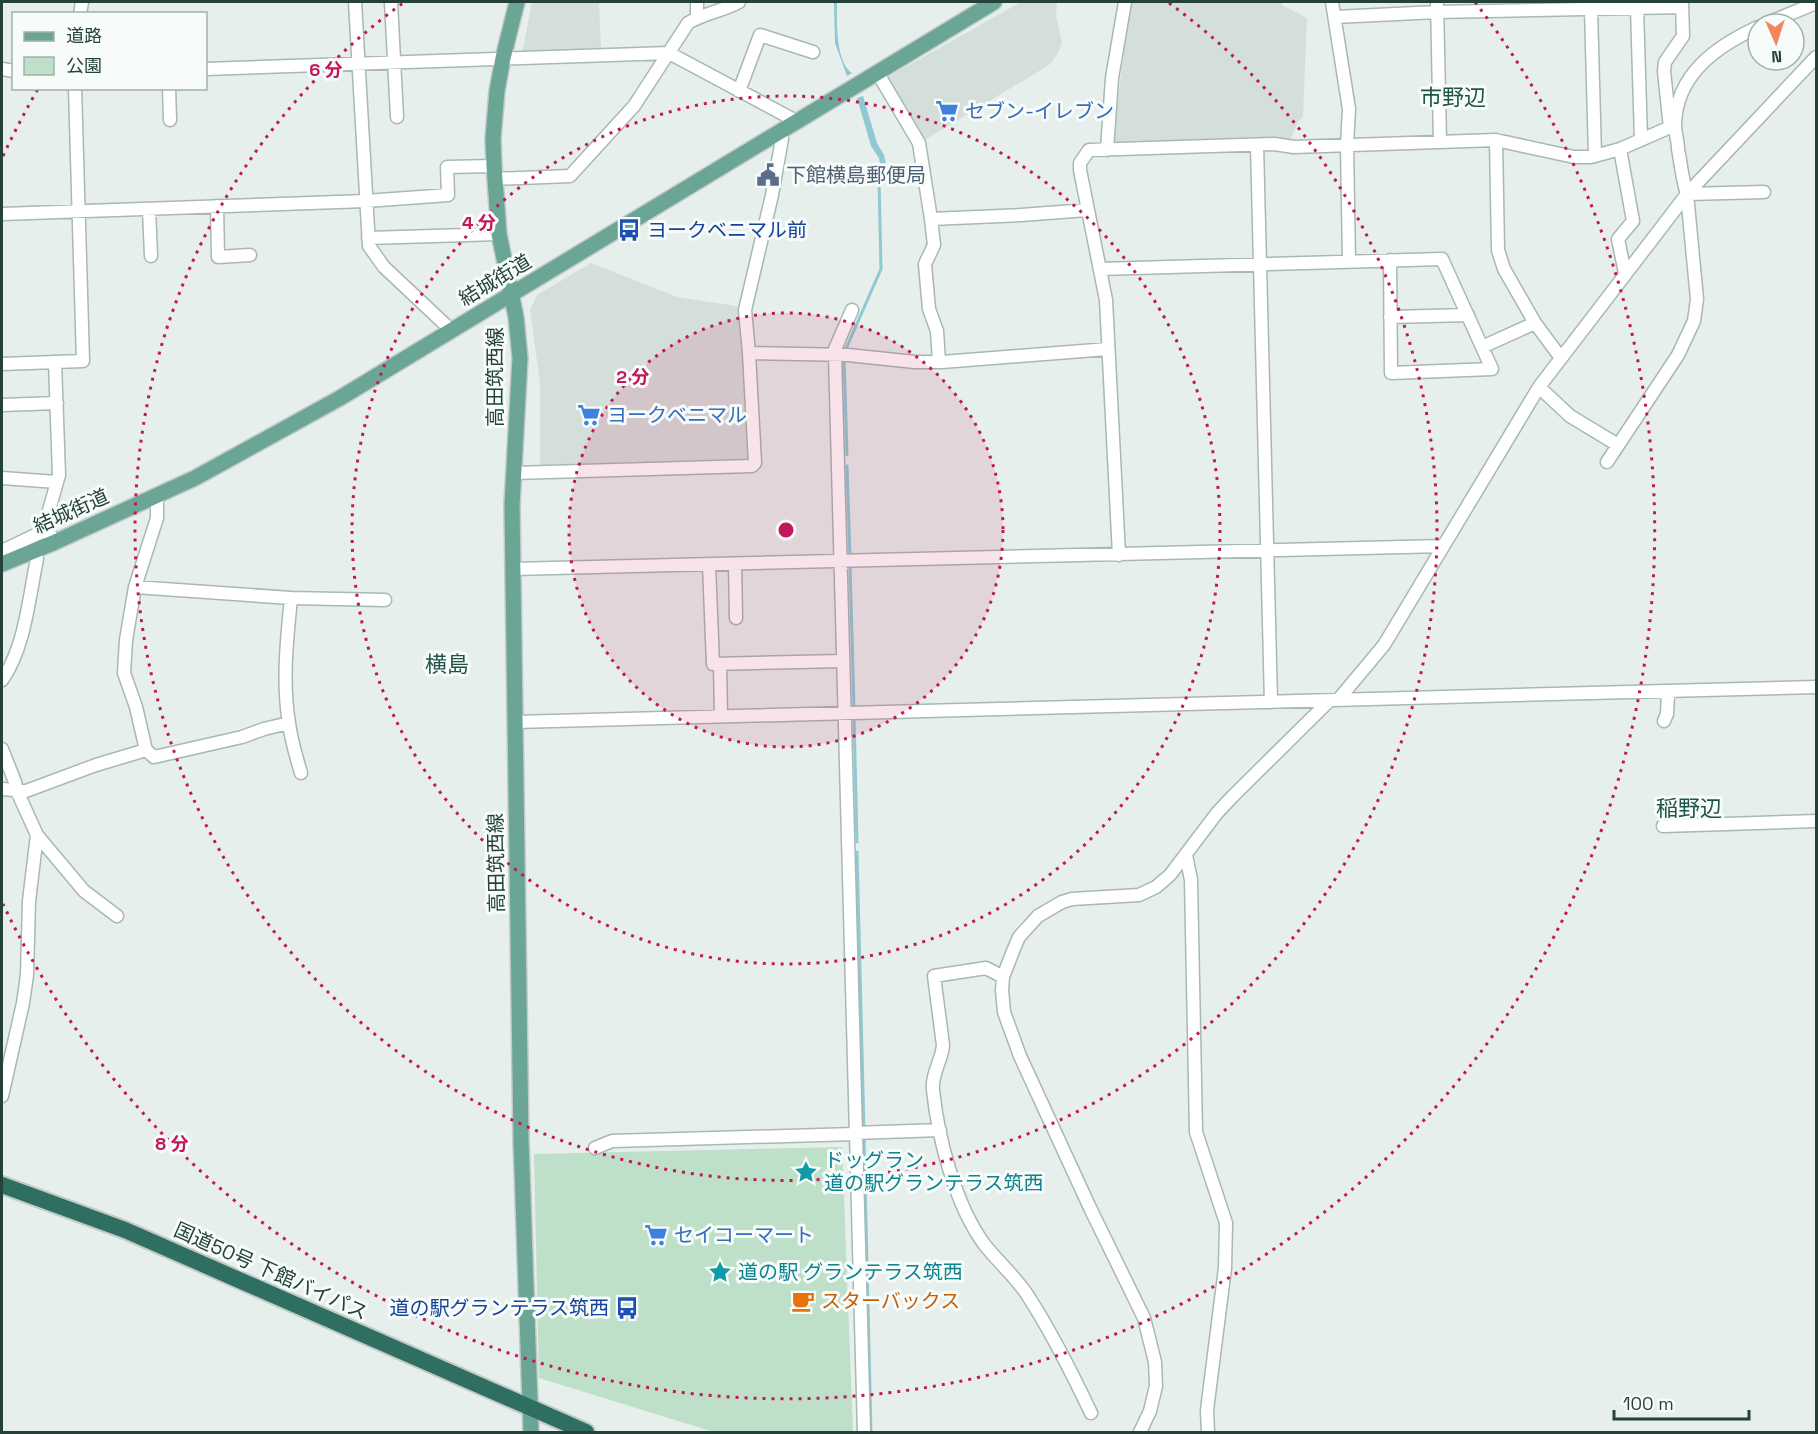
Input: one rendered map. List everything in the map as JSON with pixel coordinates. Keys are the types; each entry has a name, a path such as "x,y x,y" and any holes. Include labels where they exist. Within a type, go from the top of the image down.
{"highway":[{"name":"国道50号 下館バイパス","path":"2,1185 124,1230 586,1432"}],"main road":[{"name":"高田筑西線","path":"517,2 503,58 495,115 494,172 499,234 517,323 520,358 514,473 513,569 521,1140 531,1432"},
{"name":"結城街道","path":"2,564 33,551 50,536 157,496 195,478 340,398 994,2"}],"street":[{"path":"355,2 369,246 384,267 451,330"},
{"path":"391,2 397,117"},
{"path":"697,2 698,17"},
{"path":"2,214 366,201 448,195 447,167 570,176 634,106 688,23 739,2"},
{"path":"1107,150 1112,78 1125,2"},
{"path":"1332,2 1349,109 1347,145 1349,261"},
{"path":"1795,12 1816,3"},
{"path":"1335,17 1437,7 1591,9 1682,4 1683,36 1665,62 1664,71 1687,195 1697,299 1694,321 1678,355 1607,462"},
{"path":"1437,7 1440,142"},
{"path":"1637,8 1641,140"},
{"path":"1591,9 1595,156"},
{"path":"1673,126 1684,88 1699,67 1712,52 1746,33"},
{"path":"739,91 760,35 813,52"},
{"path":"207,69 669,53 798,122"},
{"path":"1140,1432 1154,1398 1156,1386 1155,1362 1144,1318 1020,1056 1004,1012 1003,977 1019,937 1038,915 1062,902 1072,899 1130,896 1149,891 1170,875 1232,797 1334,701 1384,645 1539,387 1687,195 1816,57"},
{"path":"877,72 919,143 934,245 925,264 929,309 937,331 939,362"},
{"path":"2,364 83,361 75,90"},
{"path":"169,90 170,120"},
{"path":"1119,555 1106,300 1087,210 1080,163 1089,150 1257,145 1293,147 1496,140 1574,158 1595,156 1620,149 1673,126"},
{"path":"514,473 752,466 755,463 745,310 772,195 782,138 779,133"},
{"path":"1496,140 1498,250 1504,269 1535,323 1561,358"},
{"path":"1257,145 1271,702"},
{"path":"1620,149 1633,221 1618,239 1625,273"},
{"path":"1687,195 1764,192"},
{"path":"217,206 219,256 249,255"},
{"path":"149,209 151,256"},
{"path":"931,219 1087,210"},
{"path":"368,238 499,234"},
{"path":"1100,269 1260,263 1390,260 1442,259 1492,369 1391,373 1390,260"},
{"path":"852,310 835,349 841,355 843,661 850,713 864,1432"},
{"path":"1390,316 1468,315"},
{"path":"1482,347 1535,323"},
{"path":"749,353 841,355 939,362 1108,349"},
{"path":"2,551 50,536 46,521 59,475 55,362"},
{"path":"1539,387 1570,416 1618,445"},
{"path":"2,405 57,403"},
{"path":"2,478 57,482"},
{"path":"157,496 157,518 135,587 126,639 124,673 136,707 146,750 154,757 242,737 289,723"},
{"path":"513,569 1443,546"},
{"path":"2,680 18,647 37,559 33,551"},
{"path":"735,564 736,618"},
{"path":"709,565 713,664 843,661"},
{"path":"135,587 291,598 385,600"},
{"path":"291,598 286,654 286,702 301,773"},
{"path":"720,664 721,716"},
{"path":"516,722 1816,687"},
{"path":"1664,721 1667,714 1668,691"},
{"path":"2,749 15,782 16,791 37,835 84,891 117,916"},
{"path":"2,789 26,791 96,765 146,750"},
{"path":"1663,826 1816,821"},
{"path":"2,1096 26,984 33,858 37,835"},
{"path":"1186,855 1191,880 1196,1132 1226,1223 1226,1261 1207,1410 1208,1432"},
{"path":"1003,977 986,968 934,976 943,1045 932,1088 940,1130 948,1165 965,1210 985,1245 1028,1295 1071,1371 1091,1413"},
{"path":"595,1148 612,1141 940,1130"}],"shaded area":[{"path":"532,2 599,2 601,49 522,54"},
{"path":"1021,2 1057,2 1056,15 1062,43 1058,53 1049,65 923,141 886,78"},
{"path":"1130,2 1282,2 1282,5 1307,18 1303,116 1290,140 1112,146"},
{"path":"591,263 677,297 743,307 753,462 540,467 540,383 530,310 537,295"}],"green space":[{"path":"842,1147 853,1432 714,1432 539,1378 534,1154"}],"water":[{"path":"834,2 837,2 837,29 842,60 852,73 847,76 835,43"},
{"path":"863,96 886,164 880,164 871,146 857,98"}],"waterway":[{"path":"845,351 881,269 879,180 883,163"},
{"path":"844,358 847,455"},
{"path":"847,466 850,557"},
{"path":"850,565 854,708"},
{"path":"854,715 857,842"},
{"path":"857,852 864,1131"},
{"path":"864,1137 871,1432"}],"place":[{"name":"セブン-イレブン","path":"947,111"},
{"name":"下館横島郵便局","path":"768,175"},
{"name":"ヨークベニマル前","path":"629,230"},
{"name":"ヨークベニマル","path":"589,415"},
{"name":"ドッグラン 道の駅グランテラス筑西","path":"806,1172"},
{"name":"セイコーマート","path":"656,1235"},
{"name":"道の駅 グランテラス筑西","path":"720,1272"},
{"name":"スターバックス","path":"803,1301"},
{"name":"道の駅グランテラス筑西","path":"627,1308"}],"district":[{"name":"市野辺","path":"1453,97"},
{"name":"横島","path":"447,664"},
{"name":"稲野辺","path":"1689,808"}]}
